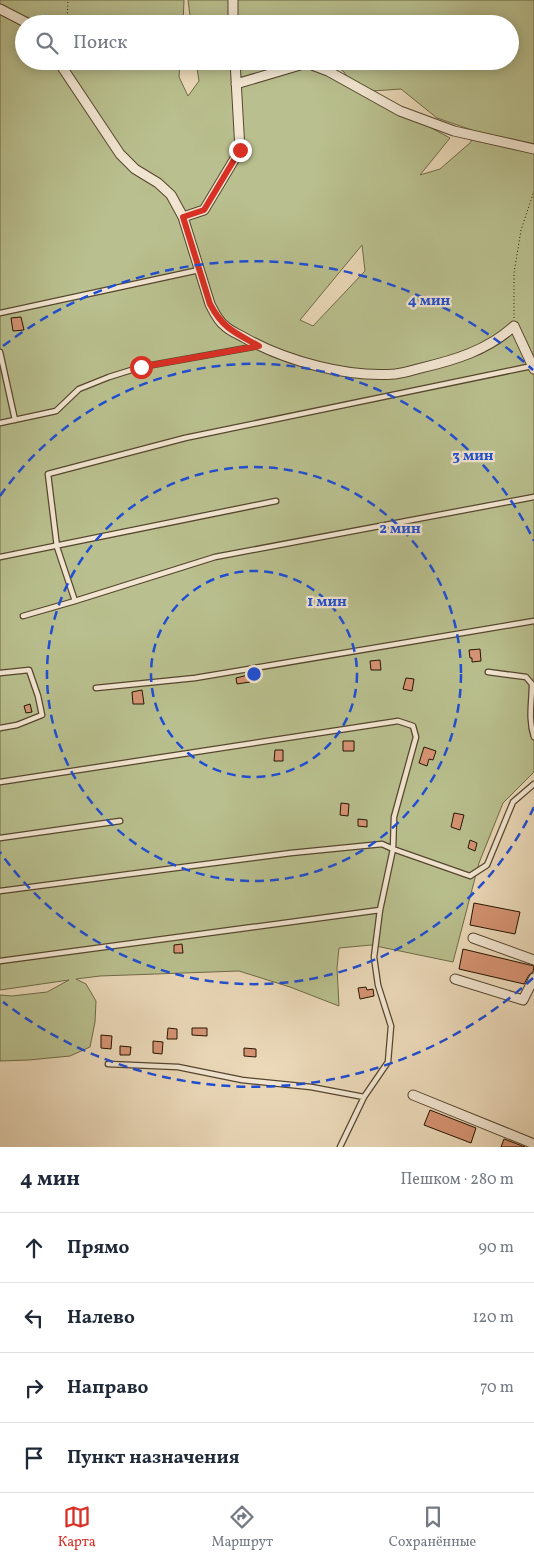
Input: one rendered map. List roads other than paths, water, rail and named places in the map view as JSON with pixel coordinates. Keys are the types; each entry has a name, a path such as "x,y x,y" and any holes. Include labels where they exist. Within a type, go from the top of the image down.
{"street":[{"path":"232,15 233,0"},
{"path":"0,9 15,17"},
{"path":"64,70 120,154 136,169 158,183 171,195 183,217 210,304 225,327 259,346 310,364 348,372 396,374 453,360 468,354 504,336 514,326 531,355 533,368"},
{"path":"183,217 204,210 240,150 235,70"},
{"path":"236,84 286,70"},
{"path":"325,70 400,111 454,130 534,149"},
{"path":"473,938 534,960"},
{"path":"455,979 523,1000 534,978"},
{"path":"413,1095 534,1144"}],"lane":[{"path":"0,313 200,270"},
{"path":"0,423 56,411 79,389 133,370 259,346"},
{"path":"0,352 14,420"},
{"path":"75,601 57,547 48,474 184,438 533,368"},
{"path":"23,616 215,556 534,497"},
{"path":"0,558 276,502"},
{"path":"96,688 195,678 534,621"},
{"path":"0,673 29,670 42,715 17,726 0,728"},
{"path":"488,672 526,677 532,684 530,722 534,737"},
{"path":"0,782 398,721 413,726 416,737 394,817 392,849 380,910 374,957 378,985 391,1026 388,1062 364,1097 340,1147"},
{"path":"0,891 291,853 382,844 470,876 487,865 513,802 534,784"},
{"path":"0,838 120,821"},
{"path":"0,961 380,910"},
{"path":"108,1064 178,1067 242,1080 311,1087 364,1097"}]}
